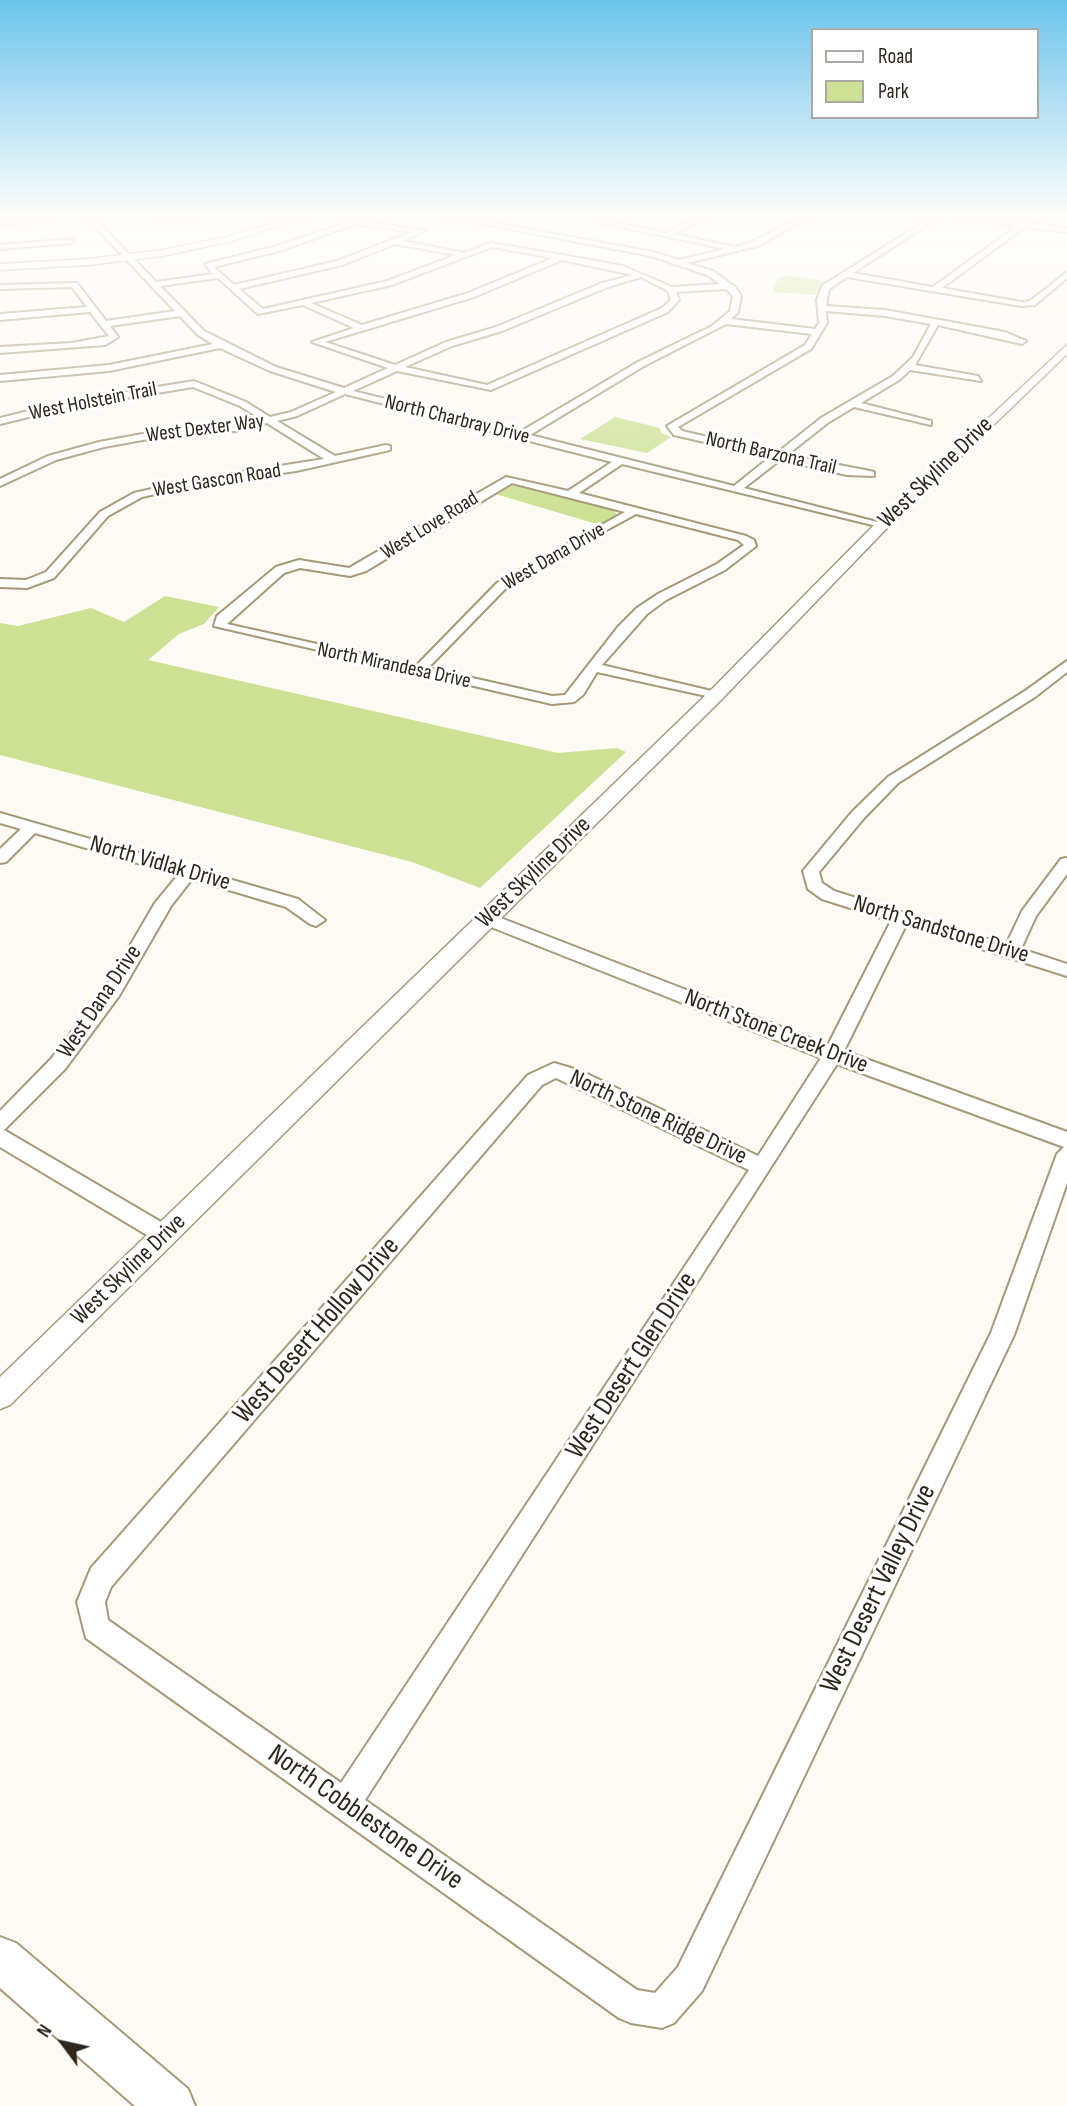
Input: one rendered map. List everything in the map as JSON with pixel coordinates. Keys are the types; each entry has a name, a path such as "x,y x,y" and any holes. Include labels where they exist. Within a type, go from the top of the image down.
{"main road":[{"path":"0,1959 171,2106"}],"street":[{"path":"0,317 43,313"},
{"path":"0,350 72,346 113,339 95,313"},
{"path":"103,324 179,313"},
{"name":"North Charbray Drive","path":"181,313 220,345 273,369 521,436 881,526"},
{"path":"327,313 361,328"},
{"path":"410,313 317,342 322,346 396,368 488,388 658,313"},
{"name":"West Dexter Way","path":"0,483 52,458 103,444 272,421 312,408 449,344 499,329 537,313"},
{"path":"521,436 641,364 726,320 731,313"},
{"path":"726,320 819,332 823,323 822,313"},
{"path":"886,313 1022,341"},
{"path":"735,490 825,420 886,386 910,367 936,323"},
{"name":"North Barzona Trail","path":"819,332 798,355 731,389 672,426 673,429 847,472 870,474"},
{"path":"0,378 109,368 220,345"},
{"name":"West Skyline Drive","path":"0,1396 715,696 881,526 1067,348"},
{"path":"910,367 978,379"},
{"name":"West Holstein Trail","path":"0,421 65,405 187,384 243,404 272,421"},
{"path":"853,404 927,423"},
{"path":"272,421 332,460"},
{"name":"West Gascon Road","path":"0,583 38,582 50,575 104,514 138,495 191,483 263,474 386,448"},
{"path":"572,493 621,461"},
{"name":"West Love Road","path":"220,626 222,619 289,565 350,572 510,479 572,493"},
{"path":"572,493 750,542 750,546 721,567 662,597 642,611 593,667 715,696"},
{"name":"West Dana Drive","path":"418,671 501,586 551,555 636,510"},
{"name":"North Mirandesa Drive","path":"220,626 552,700 569,699 578,692 593,667"},
{"name":"North Sandstone Drive","path":"1067,665 1030,694 893,780 858,815 811,871 816,888 828,895 1067,970"},
{"name":"North Vidlak Drive","path":"0,818 292,903 316,920"},
{"path":"0,858 33,827"},
{"path":"1011,953 1028,915 1067,863"},
{"name":"West Dana Drive","path":"0,1124 58,1064 113,990 164,903 189,872"},
{"name":"North Stone Creek Drive","path":"487,919 833,1054 1067,1140"},
{"name":"West Desert Glen Drive","path":"345,1804 762,1167 833,1054 901,919"},
{"name":"North Stone Ridge Drive","path":"554,1070 574,1076 762,1167"},
{"name":"West Desert Hollow Drive","path":"91,1602 101,1578 535,1080 554,1070"},
{"path":"0,1137 165,1235"},
{"name":"West Desert Valley Drive","path":"662,2011 690,1979 1002,1335 1067,1154"},
{"name":"North Cobblestone Drive","path":"91,1602 96,1628 631,2006 662,2011"}],"green space":[{"path":"615,417 660,428 661,433 671,437 647,453 580,439"},
{"path":"511,483 614,510 617,515 600,525 492,493"},
{"path":"165,596 219,607 204,624 179,634 148,660 558,753 617,748 626,752 480,888 412,862 0,755 0,623 18,626 91,608 124,622"}]}
